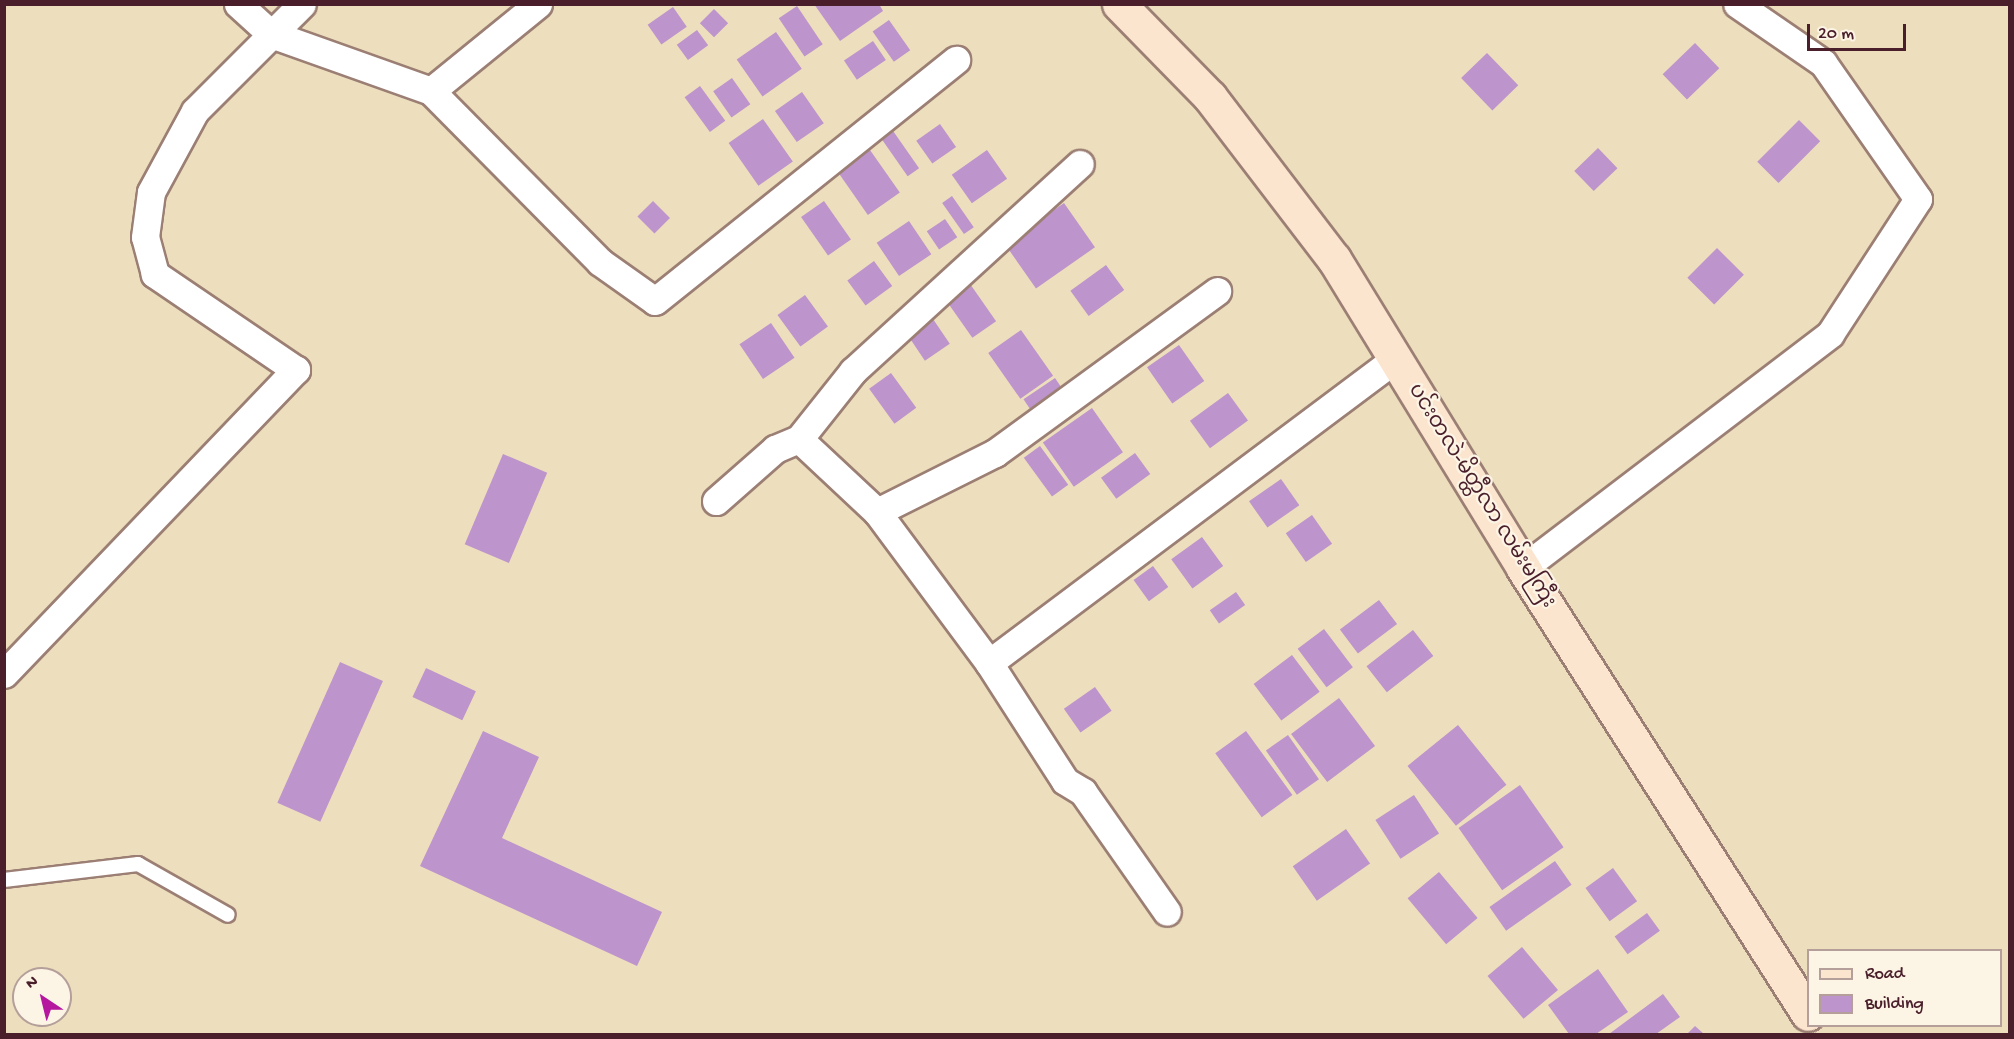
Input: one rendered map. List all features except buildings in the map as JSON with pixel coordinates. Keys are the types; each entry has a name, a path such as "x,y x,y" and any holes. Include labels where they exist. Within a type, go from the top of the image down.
{"street":[{"path":"238,4 271,34 431,91 600,262 655,301 956,60"},
{"path":"4,674 296,370 154,274 145,237 151,192 195,111 302,4"},
{"path":"431,91 538,4"},
{"name":"ပင်းတလဲ-မိတ္ထီလာ လမ်းမကြီး","path":"1119,4 1210,97 1334,260 1523,568 1807,1011"},
{"path":"1523,568 1830,334 1918,199 1823,63 1737,4"},
{"path":"716,501 775,449 799,439 853,371 1080,164"},
{"path":"877,512 995,453 1216,291"},
{"path":"989,663 1395,359"},
{"path":"799,439 877,512 989,663 1065,781 1083,792 1167,912"}],"lane":[{"path":"4,880 138,864 228,915"}]}
